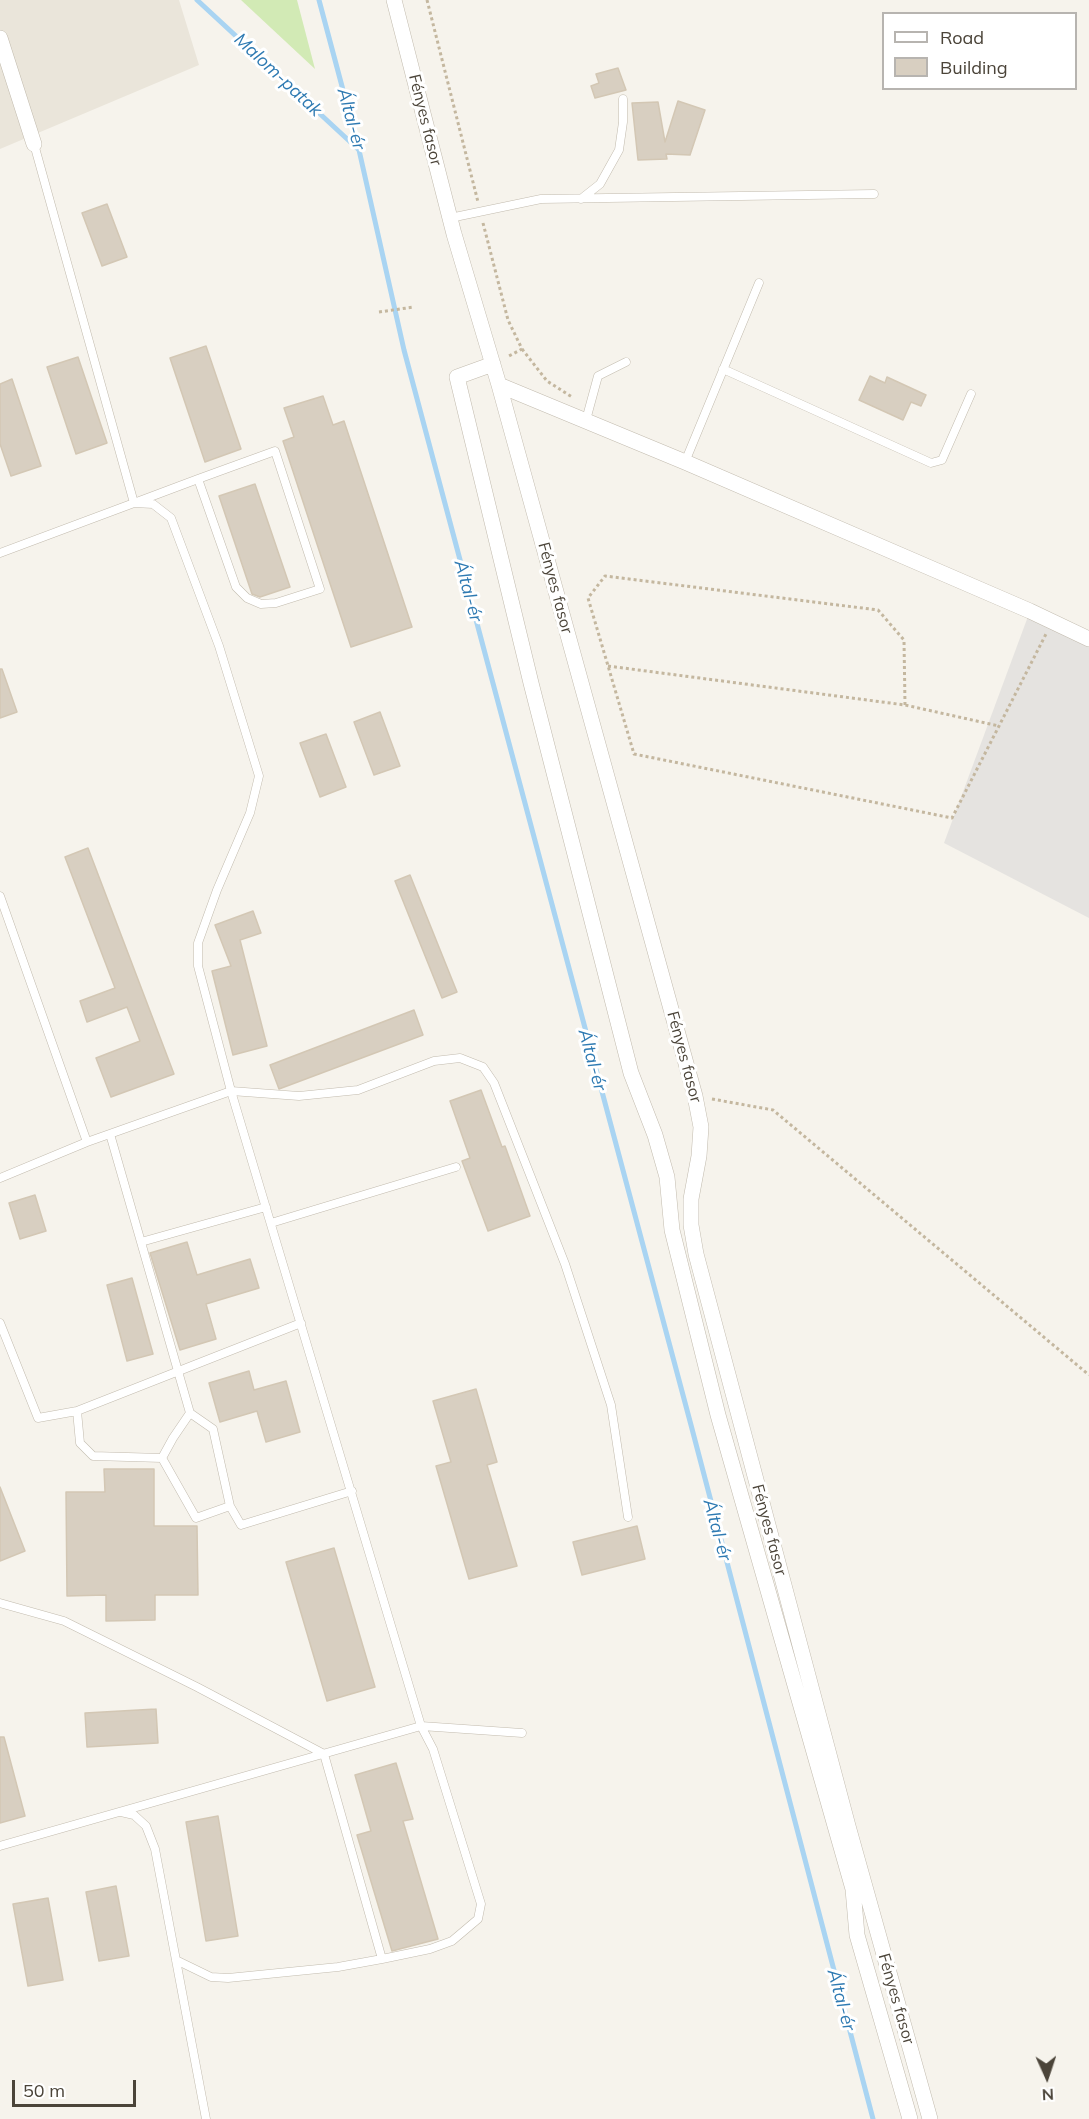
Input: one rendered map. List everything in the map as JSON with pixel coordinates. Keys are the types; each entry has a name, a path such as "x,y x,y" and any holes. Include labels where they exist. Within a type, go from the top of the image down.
{"street":[{"name":"Fényes fasor","path":"394,0 450,218 499,385 695,1096 701,1127 699,1156 691,1199 691,1225 696,1254 848,1826 930,2119"},
{"path":"0,38 34,144"},
{"path":"493,364 457,377 534,694 631,1073 655,1135 667,1177 672,1230 718,1414 853,1889 857,1935 910,2119"},
{"path":"499,385 588,413 685,462 1089,639"}],"lane":[{"path":"581,199 600,184 619,150 623,99"},
{"path":"34,144 134,503"},
{"path":"450,218 541,199 874,194"},
{"path":"685,462 759,283"},
{"path":"588,413 598,376 626,362"},
{"path":"723,369 931,463 942,460 971,394"},
{"path":"0,553 198,479 274,452 320,589 276,603 261,604 247,598 236,587 198,479"},
{"path":"134,503 153,504 171,518 219,646 260,776 250,813 217,890 198,943 198,966 231,1091 421,1726 433,1749 481,1904 478,1919 452,1941 430,1949 382,1959 228,1978 211,1977 176,1960"},
{"path":"0,896 87,1143"},
{"path":"0,1178 110,1134 231,1091 299,1096 358,1090 434,1061 460,1058 483,1067 494,1083 565,1264 611,1405 628,1517"},
{"path":"110,1134 190,1413 213,1429 230,1506 241,1526 352,1491"},
{"path":"271,1223 456,1167"},
{"path":"141,1242 266,1207"},
{"path":"0,1323 38,1418 77,1411 301,1323"},
{"path":"77,1411 80,1443 93,1456 162,1458"},
{"path":"162,1458 190,1413"},
{"path":"162,1458 196,1518 230,1506"},
{"path":"0,1603 64,1621 324,1754 382,1959"},
{"path":"0,1846 421,1726 522,1733"},
{"path":"119,1812 134,1815 146,1826 155,1849 206,2119"}],"path":[{"path":"428,0 508,320 522,349 547,381 588,413"},
{"path":"379,312 414,306"},
{"path":"493,364 522,349"},
{"path":"905,705 903,640 878,610 605,576 588,598 634,754 952,818 1052,621"},
{"path":"608,666 905,705 999,726"},
{"path":"695,1096 773,1110 1089,1375"}],"shaded area":[{"path":"0,0 179,0 199,65 0,149"},
{"path":"1030,611 1089,639 1089,918 944,843"}],"green space":[{"path":"241,0 297,0 315,69"}],"building":[{"path":"618,68 626,90 595,98 591,86 599,83 596,74"},
{"path":"678,101 705,110 690,155 666,154 667,159 638,160 632,103 658,102 665,142"},
{"path":"107,204 127,257 102,266 82,213"},
{"path":"206,346 241,449 205,462 170,358"},
{"path":"78,357 107,443 76,454 47,367"},
{"path":"870,376 885,383 887,377 926,395 921,406 911,402 903,420 859,400"},
{"path":"12,379 41,466 11,476 0,444 0,384"},
{"path":"323,396 333,425 344,421 412,627 351,647 283,441 294,437 284,408"},
{"path":"255,484 290,587 260,597 252,594 219,496"},
{"path":"0,669 2,669 17,712 0,718"},
{"path":"380,712 400,766 374,775 354,722"},
{"path":"326,734 346,787 320,797 300,743"},
{"path":"88,848 174,1074 111,1097 96,1058 140,1041 127,1007 87,1022 80,1001 115,988 65,857"},
{"path":"410,875 457,992 442,998 395,881"},
{"path":"253,911 261,933 240,940 267,1046 233,1055 212,971 231,966 215,925"},
{"path":"414,1010 423,1035 279,1089 270,1065"},
{"path":"481,1090 502,1147 505,1146 530,1216 488,1231 462,1161 470,1158 450,1101"},
{"path":"35,1195 46,1231 20,1239 9,1203"},
{"path":"187,1242 197,1275 250,1259 259,1288 206,1304 216,1339 180,1350 150,1253"},
{"path":"132,1278 153,1354 127,1361 107,1285"},
{"path":"249,1371 254,1390 286,1381 300,1432 266,1442 257,1411 220,1422 209,1383"},
{"path":"476,1389 497,1462 487,1465 517,1566 469,1579 436,1466 451,1462 433,1401"},
{"path":"104,1469 154,1469 154,1526 197,1526 198,1595 155,1595 155,1620 106,1621 106,1595 67,1596 66,1492 105,1492"},
{"path":"0,1487 25,1551 0,1561"},
{"path":"637,1526 645,1559 582,1575 573,1542"},
{"path":"334,1548 375,1687 327,1701 286,1562"},
{"path":"156,1709 158,1743 87,1747 85,1713"},
{"path":"0,1737 4,1737 25,1816 0,1823"},
{"path":"396,1763 413,1819 403,1821 438,1939 392,1951 357,1835 371,1831 355,1775"},
{"path":"218,1816 238,1936 206,1941 186,1822"},
{"path":"116,1886 129,1956 99,1961 86,1892"},
{"path":"48,1898 63,1980 28,1986 13,1904"}],"waterway":[{"name":"Malom-patak","path":"197,0 359,150"},
{"name":"Által-ér","path":"319,0 359,150 404,350 691,1425 873,2119"}]}
